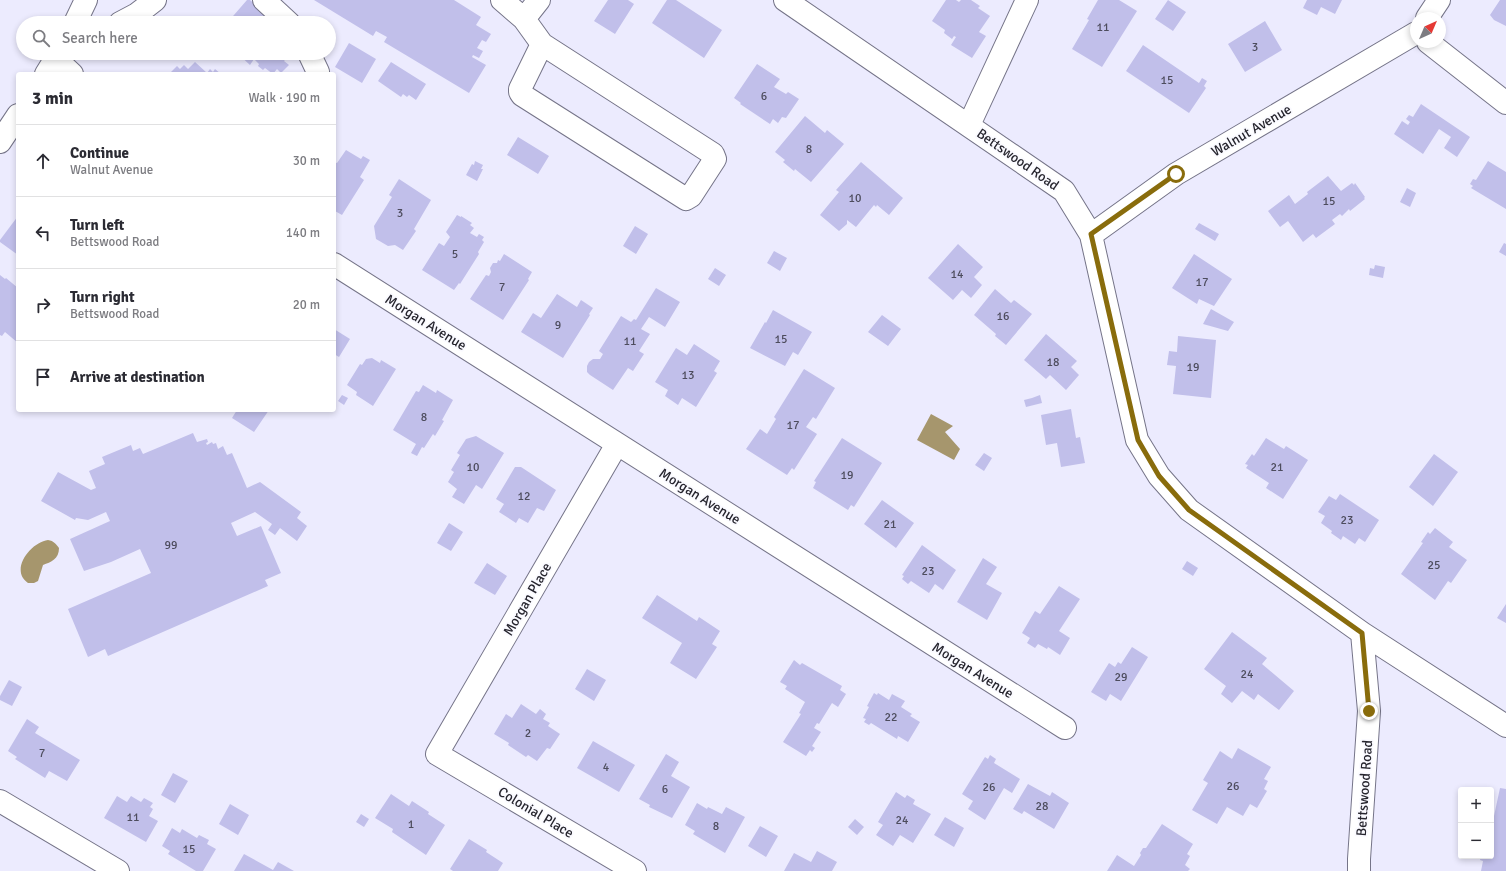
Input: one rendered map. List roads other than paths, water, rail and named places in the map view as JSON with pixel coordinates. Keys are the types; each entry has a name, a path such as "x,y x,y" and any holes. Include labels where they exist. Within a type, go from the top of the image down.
{"street":[{"path":"78,16 86,0"},
{"path":"133,16 155,0"},
{"path":"264,0 281,16"},
{"path":"502,0 524,19 542,44 713,154 715,159 691,196 686,199 522,96 520,89 542,44"},
{"path":"524,19 539,0"},
{"name":"Bettswood Road","path":"785,0 1064,191 1091,234 1138,440 1159,476 1189,510 1362,633 1506,726"},
{"path":"969,125 1027,0"},
{"path":"1431,12 1439,0"},
{"name":"Walnut Avenue","path":"1091,234 1176,174 1410,37"},
{"path":"1436,48 1506,103"},
{"path":"57,60 70,72"},
{"path":"312,60 318,72"},
{"path":"0,142 16,118"},
{"name":"Morgan Avenue","path":"336,265 1065,728"},
{"name":"Morgan Place","path":"437,754 617,444"},
{"name":"Bettswood Road","path":"1353,867 1369,711 1362,633"},
{"name":"Colonial Place","path":"437,754 635,871"},
{"path":"0,801 118,871"}]}
